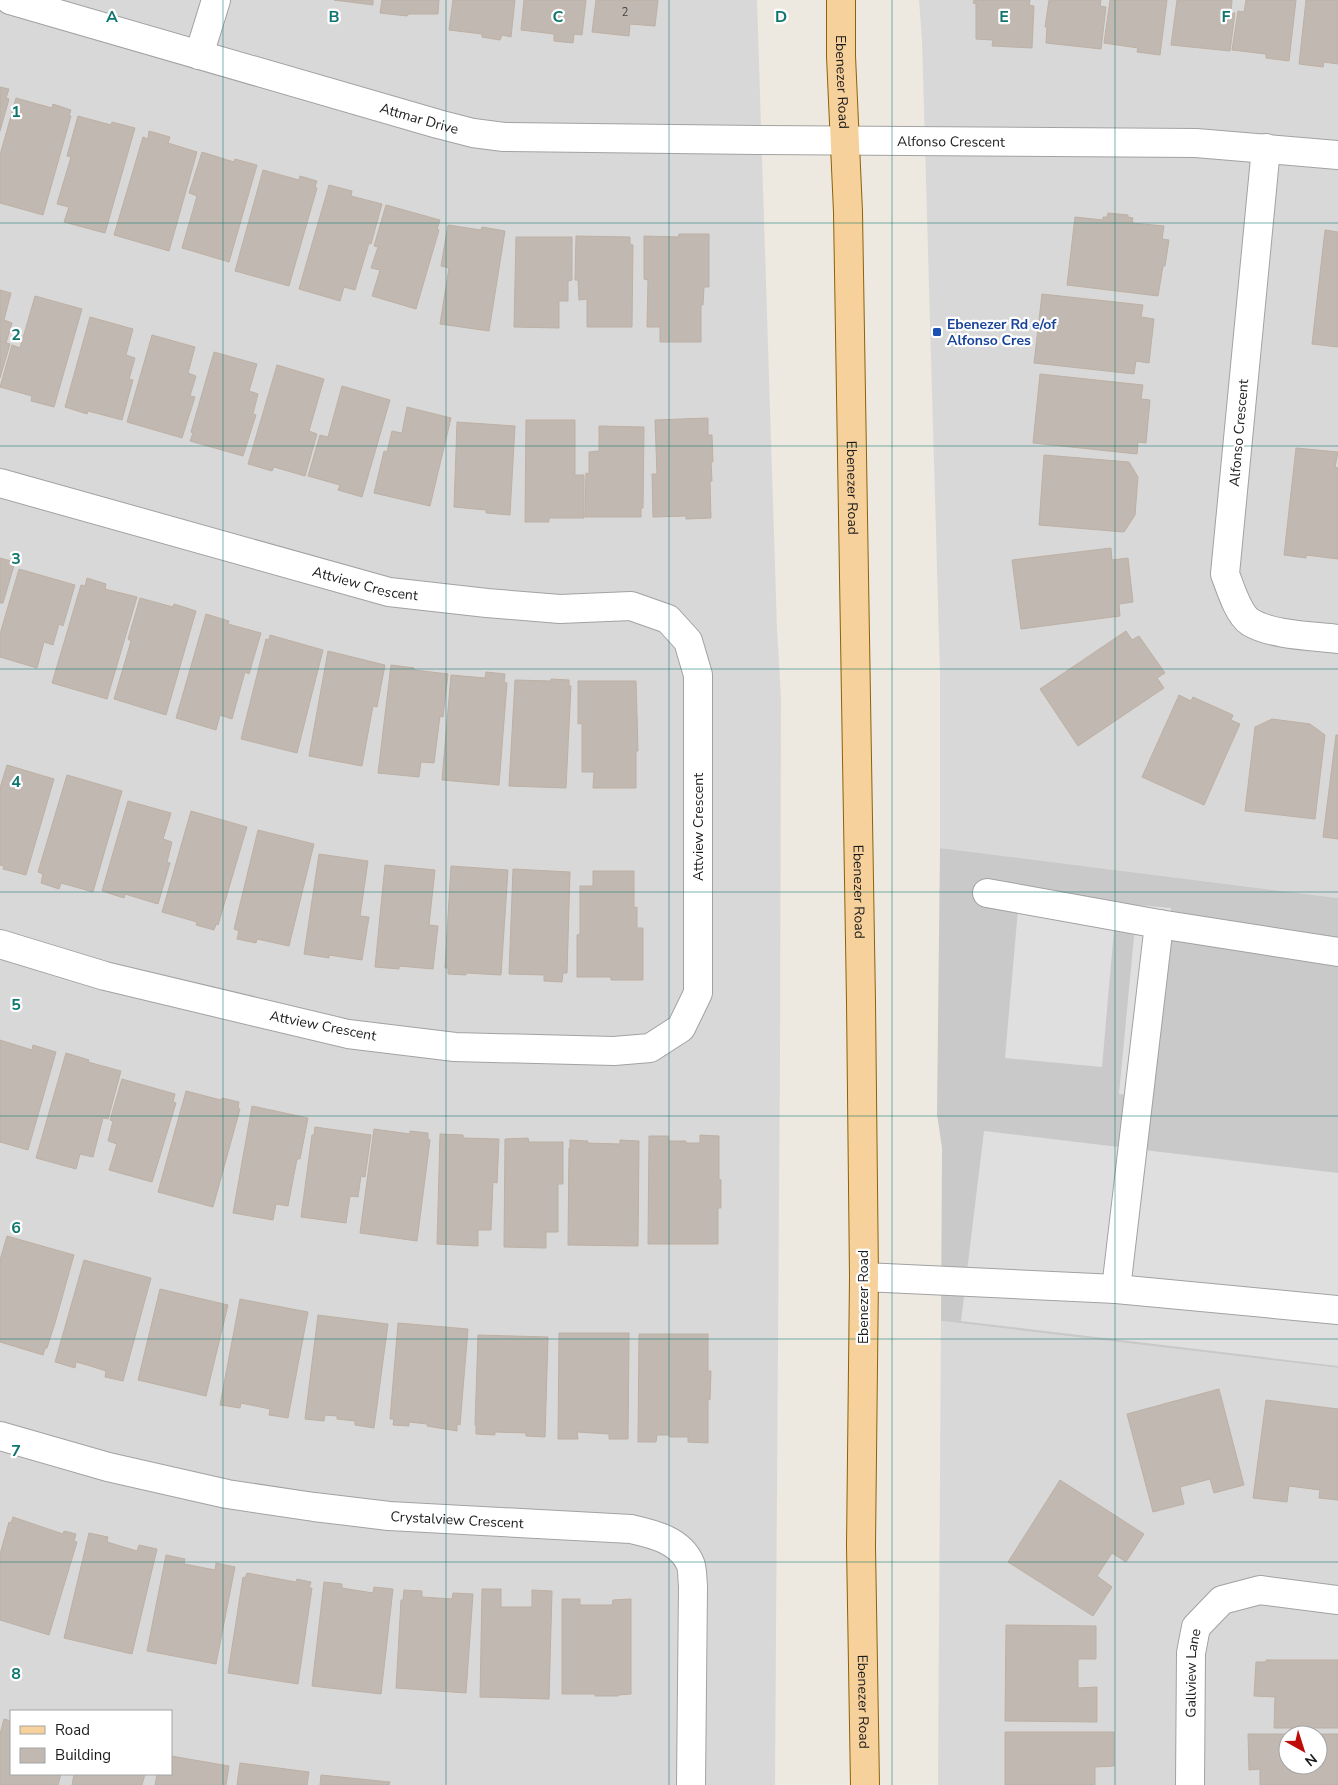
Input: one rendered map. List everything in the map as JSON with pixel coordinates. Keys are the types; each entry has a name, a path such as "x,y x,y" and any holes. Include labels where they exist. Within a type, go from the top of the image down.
{"main road":[{"name":"Ebenezer Road","path":"841,0 844,140 848,212 861,983 864,1277 861,1546 864,1785"}],"street":[{"name":"Attmar Drive","path":"10,0 473,133 504,137 844,140"},
{"path":"199,55 216,0"},
{"name":"Alfonso Crescent","path":"844,140 1196,143 1338,155"},
{"name":"Alfonso Crescent","path":"1266,148 1226,574 1234,600 1249,621 1275,632 1338,639"},
{"name":"Attview Crescent","path":"0,483 389,592 560,609 631,606 668,619 688,641 698,675 698,993 681,1028 650,1048 614,1051 455,1047 348,1034 105,976 0,944"},
{"path":"987,893 1159,924 1338,952"},
{"path":"1116,1289 1159,924"},
{"path":"864,1277 1116,1289 1338,1310"},
{"name":"Crystalview Crescent","path":"0,1436 108,1467 227,1494 389,1516 631,1529 656,1535 677,1545 690,1563 693,1586 691,1785"},
{"name":"Gallview Lane","path":"1190,1785 1191,1653 1196,1627 1222,1600 1260,1590 1338,1600"}],"shaded area":[{"path":"0,0 757,0 777,628 781,699 775,1785 0,1785"},
{"path":"919,0 1338,0 1338,898 940,848 940,674 922,40"},
{"path":"940,848 1338,898 1338,1368 941,1321 942,1148 937,1114"},
{"path":"1019,898 1116,907 1102,1067 1005,1058"},
{"path":"1137,905 1171,908 1153,1097 1119,1094"},
{"path":"984,1131 1338,1173 1338,1366 961,1321"},
{"path":"941,1321 1338,1368 1338,1785 938,1785"}],"building":[{"path":"334,0 373,0 373,5"},
{"path":"382,0 439,0 438,14 409,14 407,16 380,13"},
{"path":"453,0 515,0 511,37 502,35 500,40 482,37 482,34 449,30"},
{"path":"524,0 586,0 582,35 574,34 573,43 554,41 554,34 521,30"},
{"path":"596,0 658,0 655,26 630,24 629,36 592,32"},
{"path":"974,0 1030,0 1029,5 1034,6 1032,48 992,46 993,40 976,39 976,4 973,3"},
{"path":"1049,0 1101,0 1100,6 1106,7 1101,49 1046,43 1047,27 1045,27"},
{"path":"1110,0 1167,0 1160,55 1137,52 1138,48 1104,43"},
{"path":"1177,0 1232,0 1231,13 1235,13 1230,51 1171,45"},
{"path":"1246,0 1296,0 1289,61 1266,58 1266,54 1232,50 1238,11 1244,12"},
{"path":"1306,0 1338,0 1338,64 1324,62 1323,67 1299,64"},
{"path":"0,87 9,89 6,98 9,99 0,131"},
{"path":"16,98 52,108 53,104 71,110 69,116 71,116 43,215 0,203 0,155"},
{"path":"78,116 111,125 112,122 135,128 105,233 64,222 69,207 57,204 71,157 67,156"},
{"path":"149,131 170,137 168,143 197,152 169,251 114,235 143,137 148,139"},
{"path":"202,152 234,162 235,159 257,165 229,262 182,248 197,196 189,193"},
{"path":"263,170 299,180 300,176 317,181 315,187 317,188 289,286 235,271"},
{"path":"329,185 352,191 351,196 382,204 355,290 344,287 340,301 299,289"},
{"path":"386,205 440,220 437,229 439,230 416,309 372,296 380,270 371,268 378,247 374,246"},
{"path":"1108,213 1128,215 1128,217 1133,218 1132,223 1164,226 1162,239 1169,240 1158,296 1067,285 1075,217 1103,220 1103,217 1107,217"},
{"path":"448,225 481,230 482,227 505,231 489,331 440,324 449,268 441,266"},
{"path":"1325,230 1338,232 1338,347 1312,344"},
{"path":"679,234 709,234 709,287 704,287 703,305 701,305 701,342 660,342 660,327 647,327 648,280 644,279 644,236 678,237"},
{"path":"576,236 630,237 630,244 633,245 632,327 587,327 587,299 579,300 578,280 575,280"},
{"path":"516,237 572,237 572,280 568,281 568,301 559,301 559,328 514,327"},
{"path":"0,290 11,293 4,320 12,323 6,343 10,344 0,378"},
{"path":"1042,294 1143,305 1141,317 1154,319 1149,363 1136,361 1134,374 1034,363"},
{"path":"35,296 82,309 54,407 31,401 32,396 0,387 12,345 20,348"},
{"path":"90,317 133,329 126,355 135,358 129,379 133,380 122,420 88,411 87,414 65,407"},
{"path":"152,335 195,347 188,373 196,376 190,396 195,397 182,438 127,422"},
{"path":"214,352 257,364 249,391 258,394 253,414 256,415 243,456 190,441"},
{"path":"277,365 324,379 309,431 317,434 305,476 274,467 272,471 248,464"},
{"path":"1040,374 1143,385 1141,399 1150,400 1146,443 1138,442 1137,454 1033,443"},
{"path":"342,386 390,400 362,497 338,490 340,485 308,476 320,435 328,437"},
{"path":"407,407 451,418 430,506 374,493 384,451 387,452 392,431 402,433"},
{"path":"708,418 708,435 712,435 713,462 711,461 712,481 710,481 711,518 686,519 686,516 653,517 652,474 657,474 655,420"},
{"path":"526,420 575,420 575,475 584,475 584,518 549,518 549,522 525,522"},
{"path":"457,422 515,426 510,515 486,513 486,510 454,507"},
{"path":"599,426 644,427 643,508 641,508 641,517 585,517 586,473 589,474 589,452 599,451"},
{"path":"1296,448 1338,452 1335,467 1338,468 1338,559 1306,555 1306,558 1284,555"},
{"path":"1044,455 1129,462 1138,477 1135,515 1124,532 1039,525"},
{"path":"1111,548 1112,560 1128,558 1133,602 1119,604 1120,616 1021,629 1012,560"},
{"path":"0,558 15,562 3,603 0,603"},
{"path":"19,569 75,585 63,626 59,624 53,645 44,642 37,668 0,657 0,634"},
{"path":"87,578 106,584 105,589 137,597 107,699 52,683 81,585 85,586"},
{"path":"140,598 173,607 174,604 196,611 166,715 114,699 131,641 128,639"},
{"path":"206,614 229,621 228,624 261,633 249,674 245,672 232,719 220,715 216,730 176,718"},
{"path":"1126,631 1132,640 1139,636 1165,673 1157,678 1164,688 1078,746 1040,689"},
{"path":"270,635 323,650 297,753 241,739 266,639 269,640"},
{"path":"328,651 385,665 377,707 373,706 362,766 309,756"},
{"path":"391,665 448,674 443,717 440,716 434,763 421,762 419,777 378,773"},
{"path":"486,672 505,674 504,682 507,683 499,785 442,780 451,675 485,678"},
{"path":"551,679 569,680 569,686 571,686 566,788 509,786 515,680 551,681"},
{"path":"578,681 636,681 638,751 636,751 636,788 593,788 594,772 582,772 582,723 578,724"},
{"path":"1179,695 1191,701 1193,697 1233,715 1231,720 1240,724 1204,805 1142,777"},
{"path":"1272,719 1310,724 1325,735 1315,819 1245,811 1255,727"},
{"path":"1336,735 1338,735 1338,839 1323,837"},
{"path":"7,765 54,779 26,875 3,869 4,866 0,865 0,788"},
{"path":"67,775 122,791 93,892 61,883 59,889 41,883 43,874 38,872"},
{"path":"128,801 171,813 163,839 172,842 167,862 170,863 158,904 125,894 124,898 102,891"},
{"path":"191,811 247,827 218,925 216,924 214,930 196,925 197,922 162,912"},
{"path":"258,830 314,844 289,946 257,939 256,943 237,939 239,931 234,929"},
{"path":"319,854 368,861 360,916 369,917 362,960 329,955 329,958 304,954"},
{"path":"385,865 435,870 429,925 438,926 433,969 399,966 399,969 375,967"},
{"path":"451,866 508,870 501,975 448,974 448,968 445,968"},
{"path":"513,869 570,872 567,973 563,973 562,982 544,981 544,975 509,974"},
{"path":"593,871 634,871 634,908 637,907 637,928 643,928 643,980 611,980 611,977 577,977 577,935 580,934 580,886 593,886"},
{"path":"0,1040 32,1050 33,1045 56,1052 28,1150 0,1142"},
{"path":"66,1053 89,1060 88,1062 121,1071 108,1119 103,1118 93,1157 80,1154 76,1169 36,1158"},
{"path":"122,1079 175,1094 173,1102 176,1103 152,1182 109,1170 117,1144 108,1141 113,1121 110,1120"},
{"path":"186,1091 221,1100 222,1098 239,1102 238,1108 240,1109 213,1207 158,1192"},
{"path":"252,1106 308,1118 300,1159 297,1159 288,1206 276,1204 273,1220 233,1213"},
{"path":"315,1127 371,1135 365,1177 361,1176 358,1197 350,1196 346,1223 301,1217 312,1135 314,1135"},
{"path":"374,1129 410,1134 410,1131 428,1133 428,1139 430,1140 417,1241 360,1233"},
{"path":"440,1134 463,1135 463,1138 499,1139 497,1183 493,1182 491,1230 478,1230 478,1246 437,1244"},
{"path":"700,1135 719,1136 721,1208 718,1208 718,1244 648,1244 649,1136 668,1136 669,1141 700,1143"},
{"path":"528,1138 529,1142 563,1142 563,1184 558,1184 558,1232 546,1232 546,1248 504,1247 505,1139"},
{"path":"570,1140 588,1141 587,1143 620,1144 620,1140 639,1141 638,1246 568,1245"},
{"path":"7,1236 74,1255 55,1323 43,1355 0,1342 0,1260"},
{"path":"84,1260 151,1278 123,1381 105,1377 106,1371 87,1365 76,1362 75,1368 55,1362"},
{"path":"160,1289 228,1305 206,1396 138,1380"},
{"path":"240,1299 308,1312 288,1418 269,1415 270,1409 241,1403 240,1408 220,1405"},
{"path":"318,1315 388,1324 374,1428 355,1425 355,1421 337,1419 337,1416 325,1415 324,1421 305,1419"},
{"path":"398,1323 468,1329 460,1425 457,1424 457,1431 409,1422 409,1426 393,1425 394,1419 390,1419"},
{"path":"559,1333 629,1333 628,1439 609,1439 609,1434 577,1432 578,1439 558,1439"},
{"path":"639,1334 708,1334 708,1371 711,1371 710,1400 708,1399 708,1443 688,1442 688,1437 670,1437 669,1435 657,1435 656,1442 638,1442"},
{"path":"478,1335 548,1337 545,1437 526,1436 526,1433 495,1432 495,1435 476,1434"},
{"path":"1219,1389 1244,1485 1214,1493 1210,1479 1180,1487 1184,1504 1153,1512 1127,1414"},
{"path":"1266,1400 1338,1409 1338,1500 1319,1498 1320,1490 1289,1486 1287,1502 1253,1498"},
{"path":"1060,1480 1144,1534 1126,1562 1112,1553 1097,1576 1112,1587 1093,1616 1008,1562"},
{"path":"13,1517 63,1534 64,1531 76,1534 74,1541 77,1542 49,1635 0,1620 0,1554 9,1522 11,1523"},
{"path":"89,1533 108,1537 107,1542 137,1551 139,1545 157,1549 132,1654 64,1638"},
{"path":"166,1555 185,1559 184,1564 215,1570 216,1563 235,1567 216,1664 147,1651"},
{"path":"247,1573 296,1582 297,1579 311,1582 309,1588 312,1588 298,1684 228,1673 243,1577 245,1578"},
{"path":"324,1582 342,1584 342,1588 373,1593 374,1587 393,1589 381,1694 312,1686"},
{"path":"482,1589 501,1589 501,1607 532,1607 532,1590 552,1591 549,1699 480,1697"},
{"path":"404,1590 422,1591 422,1597 452,1599 453,1593 473,1594 466,1693 396,1688 401,1600 403,1600"},
{"path":"562,1599 580,1599 580,1605 612,1605 613,1600 631,1599 631,1694 595,1696 595,1694 562,1694"},
{"path":"1006,1625 1096,1626 1096,1659 1078,1659 1078,1688 1097,1687 1097,1722 1005,1721"},
{"path":"1266,1660 1338,1660 1338,1728 1328,1728 1328,1725 1278,1725 1278,1728 1274,1728 1275,1697 1254,1696 1256,1662 1266,1662"},
{"path":"4,1719 10,1721 10,1775 61,1775 58,1785 0,1785 0,1734"},
{"path":"1005,1732 1114,1732 1114,1766 1095,1767 1095,1785 1005,1785"},
{"path":"1248,1734 1278,1734 1278,1775 1328,1775 1328,1734 1338,1734 1338,1785 1260,1785 1260,1769 1249,1770"},
{"path":"172,1756 229,1766 226,1785 155,1785 157,1775 172,1775"},
{"path":"240,1763 309,1772 307,1785 237,1785"},
{"path":"74,1775 145,1775 142,1785 72,1785"},
{"path":"321,1775 390,1782 389,1785 320,1785"}],"place":[{"name":"Ebenezer Rd e/of Alfonso Cres","path":"937,332"}]}
